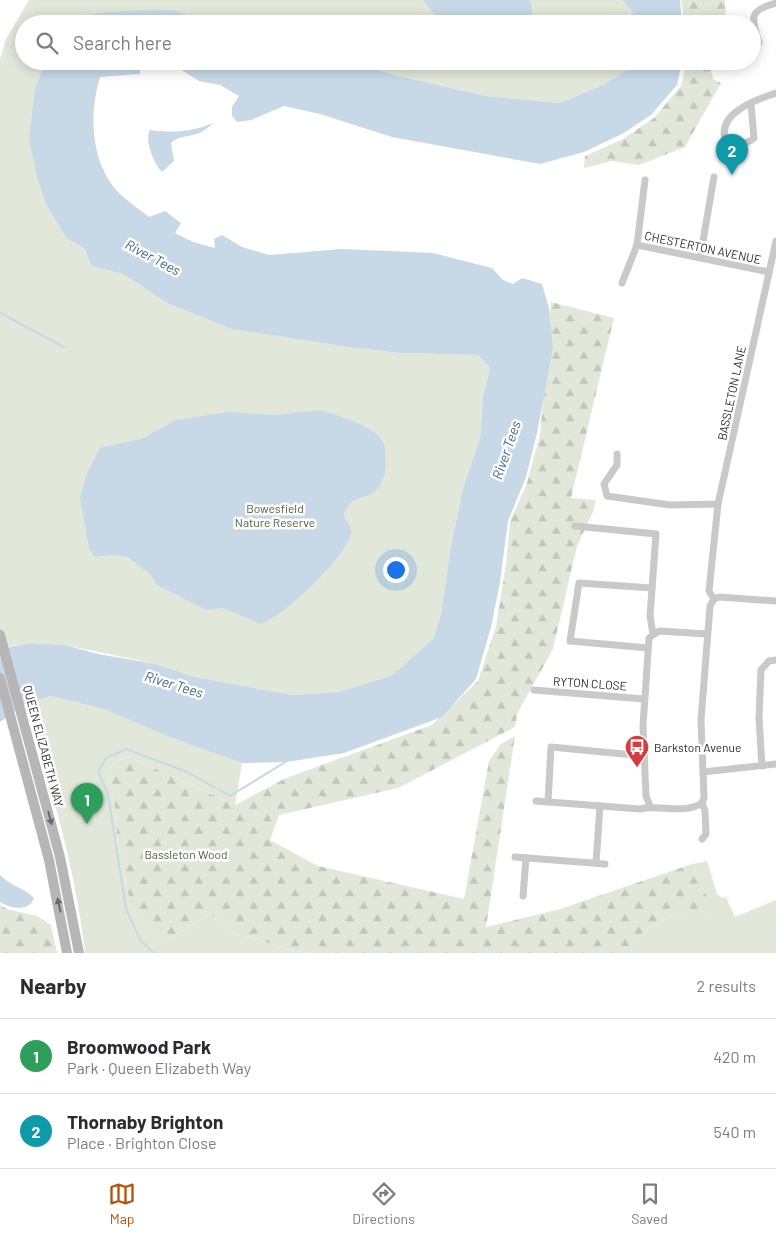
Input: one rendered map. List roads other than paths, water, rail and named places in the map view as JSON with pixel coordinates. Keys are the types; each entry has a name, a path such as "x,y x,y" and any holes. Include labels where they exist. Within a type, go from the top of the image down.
{"street":[{"path":"754,15 761,7 776,3"},
{"path":"752,104 754,138 750,142 731,144 726,142 724,136 725,123 729,116 752,104 776,93"},
{"path":"700,258 714,177"},
{"name":"CHESTERTON AVENUE","path":"645,180 637,245 770,272"},
{"name":"BASSLETON LANE","path":"702,839 706,834 705,811 702,803 704,798 701,720 710,606 714,599 709,591 716,550 715,537 718,504 776,241"},
{"path":"622,283 637,245"},
{"path":"617,454 617,465 604,484 607,496 670,505 718,504"},
{"path":"617,465 626,466"},
{"path":"575,526 656,534 650,616 653,634"},
{"path":"648,648 570,641 580,584 652,588"},
{"path":"714,599 719,597 776,601"},
{"path":"650,806 646,796 644,756 644,699 648,638 659,631 707,634"},
{"name":"QUEEN ELIZABETH WAY","path":"0,635 60,857 79,953"},
{"path":"762,766 761,670 769,661 776,660"},
{"name":"QUEEN ELIZABETH WAY","path":"0,678 49,860 68,953"},
{"name":"RYTON CLOSE","path":"534,690 644,699"},
{"path":"622,744 625,754"},
{"path":"548,802 551,747 644,756"},
{"path":"703,772 776,764"},
{"path":"536,801 640,809 650,806 657,809 693,807 702,803"},
{"path":"596,863 600,806"},
{"path":"515,857 605,864"},
{"path":"523,896 526,858"}],"water":[{"path":"423,0 530,0 533,13 532,15 435,15"},
{"path":"622,0 680,0 681,15 633,15 632,11"},
{"path":"173,10 188,15 90,15"},
{"name":"River Tees","path":"42,70 140,70 140,74 100,77 96,91 93,122 97,152 102,167 118,192 149,217 165,211 181,223 175,233 193,242 215,248 214,239 222,235 242,247 269,255 342,249 433,253 492,268 503,280 513,284 522,278 542,284 549,308 553,348 537,433 526,477 508,521 500,582 491,627 476,679 442,717 344,753 286,762 242,763 169,737 104,709 51,696 25,704 0,722 0,649 30,643 65,645 98,654 156,664 195,677 292,695 338,692 391,676 433,639 441,614 451,545 463,488 480,439 483,396 490,368 478,355 399,353 231,329 167,303 123,274 91,266 85,249 66,238 47,206 38,180 29,140 35,89"},
{"path":"182,70 378,70 486,96 560,103 605,84 627,70 680,70 677,85 651,115 622,134 584,152 540,164 392,137 320,114 284,106 251,120 237,122 232,116 232,107 239,96 220,85 199,81"},
{"path":"213,123 201,132 180,138 171,143 174,161 162,172 149,146 148,134 150,130 182,131"},
{"path":"321,410 357,423 374,432 384,445 385,472 381,483 374,492 354,501 347,508 344,514 351,529 351,535 337,558 326,572 298,599 271,619 261,624 223,608 206,610 157,585 150,574 128,557 113,555 95,557 89,549 80,497 87,474 100,448 141,439 176,420 229,412 275,415"},
{"path":"0,875 34,898 32,902 28,906 14,908 0,902"}],"waterway":[{"path":"0,313 64,347"},
{"path":"154,953 141,941 126,909 108,794 98,772 106,758 126,749 187,772 230,796 287,761"}],"place":[{"name":"Thornaby Brighton","path":"732,175"},
{"name":"Barkston Avenue","path":"637,768"},
{"name":"Broomwood Park","path":"87,824"}],"park label":[{"name":"Bowesfield Nature Reserve","path":"275,515"},
{"name":"Bassleton Wood","path":"186,854"}]}
